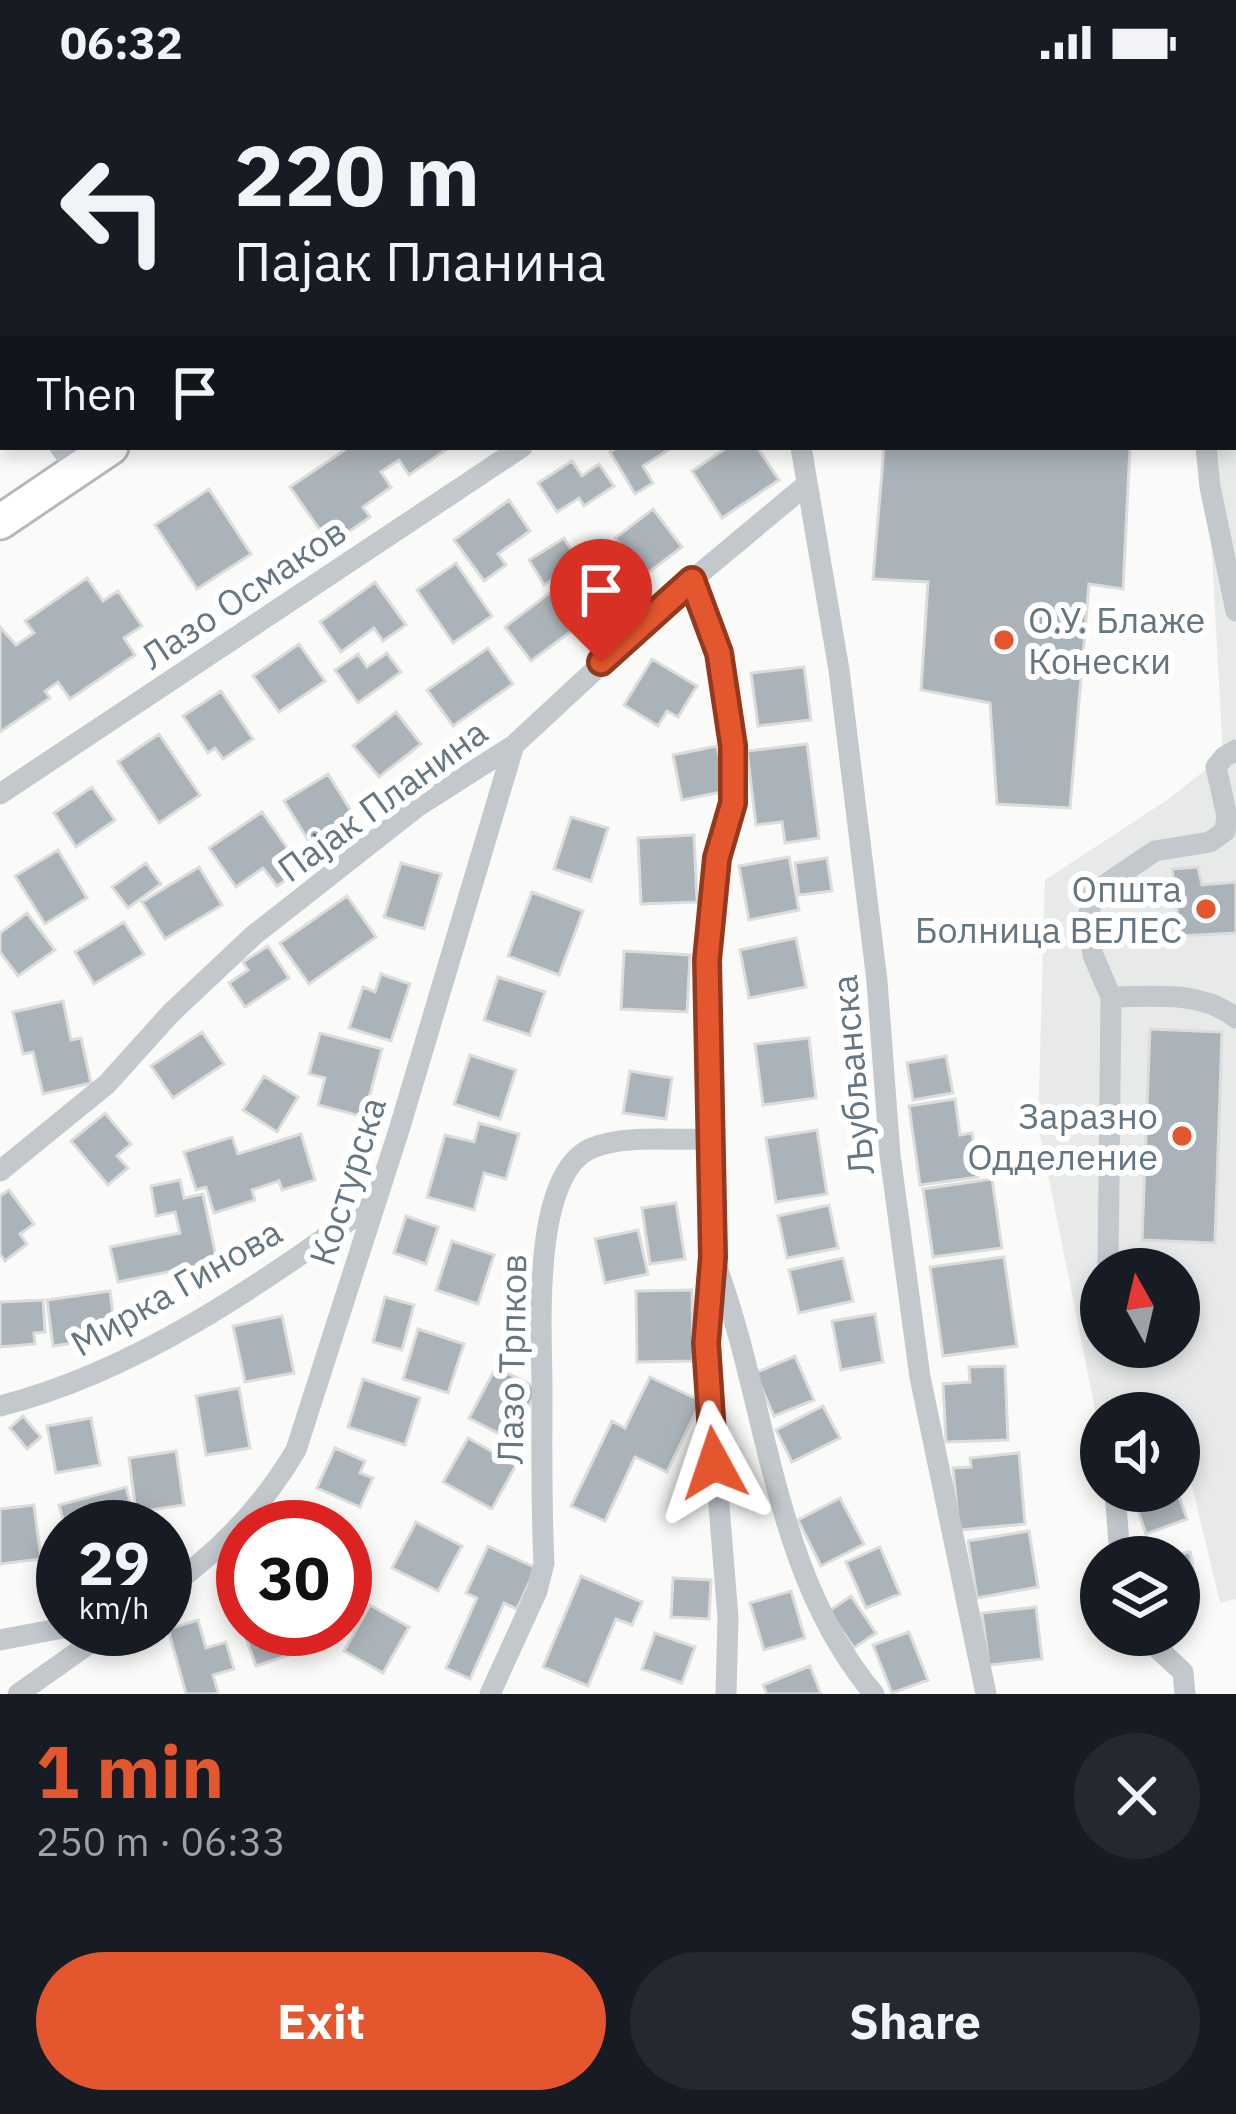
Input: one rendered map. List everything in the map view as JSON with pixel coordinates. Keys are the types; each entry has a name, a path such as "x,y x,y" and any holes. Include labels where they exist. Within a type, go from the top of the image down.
{"main road":[{"path":"0,522 69,459 100,450"}],"street":[{"name":"Лазо Осмаков","path":"0,794 517,450"},
{"name":"Љубљанска","path":"801,450 839,670 877,981 890,1155 920,1377 986,1694"},
{"path":"1206,450 1236,611"},
{"name":"Пајак Планина","path":"0,1171 106,1084 184,999 254,935 417,807 514,745 692,580 806,485"},
{"path":"692,580 719,653 733,746 733,803 717,858 707,960 713,1257 706,1343 728,1618 726,1694"},
{"name":"Костурска","path":"192,1567 247,1519 296,1450 399,1130 514,745"},
{"path":"1108,1248 1111,997 1093,955 1087,921 1094,892 1155,851 1210,842 1225,831 1227,816 1216,767 1236,750"},
{"path":"1111,997 1189,997 1220,1006 1236,1018"},
{"name":"Лазо Трпков","path":"490,1694 537,1592 544,1563 542,1268 557,1195 570,1166 590,1148 711,1139"},
{"name":"Мирка Гинова","path":"0,1406 90,1378 160,1343 374,1203"},
{"path":"713,1257 766,1433 786,1526 816,1604 841,1651 874,1694"},
{"path":"0,1640 36,1633"},
{"path":"18,1694 72,1656"},
{"path":"1166,1656 1184,1672 1185,1694"}],"shaded area":[{"path":"1206,450 1236,450 1236,1599 1220,1603 1198,1512 1200,1392 1091,1392 1087,1368 1200,1368 1200,1248 1080,1248 1080,1335 1038,1124 1045,880 1170,798 1223,756"}],"building":[{"path":"345,450 446,450 409,475 399,460 381,472 391,487 363,507 370,517 344,535 337,524 322,533 290,487"},
{"path":"668,450 643,466 653,483 635,494 610,452"},
{"path":"724,450 759,450 779,480 722,518 692,471"},
{"name":"О.У. Блаже Конески","path":"884,450 1130,450 1123,589 1089,584 1070,808 997,804 990,703 921,690 928,582 873,579"},
{"path":"572,461 582,476 599,464 614,486 584,506 579,498 557,512 538,483"},
{"path":"209,489 251,554 197,589 155,525"},
{"path":"509,500 530,531 498,554 506,565 484,581 454,540"},
{"path":"653,509 682,547 644,576 615,538"},
{"path":"564,538 579,563 544,585 529,560"},
{"path":"456,563 492,616 453,643 417,590"},
{"path":"573,575 600,610 531,661 505,627"},
{"path":"87,578 103,601 118,591 142,626 124,638 135,655 70,699 58,682 45,691 50,698 0,732 0,627 16,645 34,633 25,621"},
{"path":"375,582 406,625 383,641 374,628 341,652 320,622"},
{"path":"299,644 325,681 279,712 253,676"},
{"path":"488,648 513,684 453,726 427,690"},
{"path":"387,653 401,672 358,703 335,670 358,654 367,667"},
{"path":"652,659 697,686 678,717 667,711 658,726 624,705"},
{"path":"804,667 811,720 758,726 751,673"},
{"path":"221,691 253,739 223,759 215,748 208,753 183,716"},
{"path":"396,712 421,744 379,777 353,746"},
{"path":"159,734 200,795 159,823 118,762"},
{"path":"807,744 819,838 785,843 782,822 756,825 747,751"},
{"path":"717,746 726,791 682,800 673,755"},
{"path":"328,774 356,819 312,846 284,801"},
{"path":"92,787 115,820 76,847 54,813"},
{"path":"262,812 302,869 277,886 263,868 236,887 209,848"},
{"path":"571,817 608,828 591,881 554,869"},
{"path":"694,835 697,902 641,904 638,838"},
{"path":"58,850 87,898 45,924 15,876"},
{"path":"789,857 799,910 749,920 739,866"},
{"path":"827,858 832,891 799,895 795,863"},
{"path":"146,863 161,884 128,908 112,887"},
{"path":"401,863 441,874 424,929 384,917"},
{"path":"199,867 222,905 165,939 142,902"},
{"name":"Општа Болница ВЕЛЕС","path":"1198,867 1202,885 1236,882 1236,933 1180,936 1172,869"},
{"path":"532,892 583,911 559,975 508,956"},
{"path":"347,896 376,937 309,984 280,943"},
{"path":"27,913 55,950 18,976 0,952 0,933"},
{"path":"124,922 144,954 94,984 75,952"},
{"path":"796,938 806,987 749,998 740,950"},
{"path":"268,946 289,978 245,1007 229,983 248,970 243,962"},
{"path":"624,951 690,955 687,1012 621,1009"},
{"path":"381,974 410,984 391,1041 349,1028 363,987 375,992"},
{"path":"498,977 545,992 530,1035 484,1020"},
{"path":"63,1001 71,1040 81,1038 91,1083 43,1094 33,1052 23,1054 13,1012"},
{"name":"Заразно Одделение","path":"1150,1029 1222,1032 1215,1243 1142,1240"},
{"path":"202,1032 224,1064 173,1098 151,1066"},
{"path":"320,1033 382,1049 364,1117 318,1105 325,1078 309,1074"},
{"path":"809,1038 816,1098 763,1105 755,1044"},
{"path":"470,1055 516,1070 500,1119 454,1104"},
{"path":"946,1056 953,1093 913,1100 907,1063"},
{"path":"630,1071 672,1078 666,1119 623,1113"},
{"path":"264,1076 298,1097 277,1132 243,1110"},
{"path":"955,1099 960,1135 972,1133 978,1177 920,1185 909,1106"},
{"path":"105,1113 131,1144 117,1156 128,1168 108,1185 71,1141"},
{"path":"479,1123 519,1134 506,1179 484,1173 474,1210 427,1197 445,1135 474,1142"},
{"path":"817,1130 827,1194 776,1202 766,1138"},
{"path":"301,1134 315,1180 282,1190 279,1181 252,1190 255,1200 214,1213 206,1187 196,1190 184,1152 232,1137 238,1154"},
{"path":"992,1179 1002,1248 933,1257 923,1189"},
{"path":"180,1180 184,1198 203,1194 217,1262 118,1282 110,1247 180,1233 175,1212 156,1216 151,1186"},
{"path":"9,1190 34,1224 20,1234 27,1244 5,1261 0,1254 0,1196"},
{"path":"676,1203 685,1259 650,1264 642,1208"},
{"path":"829,1205 838,1248 787,1258 778,1216"},
{"path":"406,1216 438,1227 426,1264 394,1253"},
{"path":"638,1230 648,1274 605,1283 595,1239"},
{"path":"452,1241 494,1255 478,1304 436,1290"},
{"path":"1004,1257 1017,1346 943,1356 930,1267"},
{"path":"843,1258 853,1301 799,1313 789,1270"},
{"path":"692,1290 693,1361 637,1362 636,1291"},
{"path":"110,1291 116,1337 53,1346 47,1300"},
{"path":"385,1297 414,1305 402,1350 373,1342"},
{"path":"43,1300 45,1332 34,1333 35,1344 0,1347 0,1302"},
{"path":"875,1314 883,1362 841,1370 832,1321"},
{"path":"282,1316 294,1373 245,1382 233,1326"},
{"path":"418,1329 464,1344 448,1393 403,1379"},
{"path":"795,1356 814,1400 774,1416 755,1373"},
{"path":"1005,1366 1008,1440 946,1442 943,1384 970,1382 969,1367"},
{"path":"496,1367 538,1389 511,1440 469,1418"},
{"path":"650,1377 701,1401 667,1472 635,1457 605,1521 571,1506 612,1421 625,1428"},
{"path":"363,1379 420,1398 405,1445 348,1427"},
{"path":"239,1388 250,1448 206,1455 196,1396"},
{"path":"823,1406 840,1438 792,1462 776,1430"},
{"path":"23,1416 41,1437 27,1449 10,1428"},
{"path":"91,1418 100,1465 56,1473 47,1426"},
{"path":"468,1438 516,1465 492,1509 443,1482"},
{"path":"335,1448 365,1461 360,1473 373,1478 363,1500 344,1500 317,1488"},
{"path":"176,1451 183,1500 134,1500 129,1458"},
{"path":"1019,1453 1025,1524 959,1530 953,1468 971,1467 970,1458"},
{"path":"126,1487 130,1500 78,1500"},
{"path":"840,1498 864,1544 821,1566 798,1520"},
{"path":"34,1505 36,1560 0,1564 0,1509"},
{"path":"1138,1512 1184,1512 1187,1519 1146,1534"},
{"path":"416,1522 462,1546 438,1591 392,1568"},
{"path":"1029,1531 1038,1587 977,1598 968,1541"},
{"path":"488,1546 536,1568 517,1609 504,1603 470,1679 446,1668 477,1598 466,1593"},
{"path":"880,1547 900,1594 866,1608 846,1562"},
{"path":"581,1576 642,1602 632,1625 616,1619 588,1686 543,1667"},
{"path":"673,1578 711,1580 709,1619 671,1617"},
{"path":"791,1591 805,1638 764,1650 750,1603"},
{"path":"851,1596 876,1633 854,1648 829,1611"},
{"path":"372,1606 409,1627 383,1673 353,1656 372,1656"},
{"path":"1036,1607 1042,1659 989,1665 982,1613"},
{"path":"198,1620 206,1648 216,1645 216,1656 230,1656 234,1669 213,1675 218,1692 213,1694 186,1694 175,1656 192,1656 192,1622"},
{"path":"909,1632 928,1680 892,1693 873,1645"},
{"path":"655,1633 695,1647 682,1683 642,1669"},
{"path":"252,1656 286,1656 256,1666"},
{"path":"810,1666 821,1694 767,1694 763,1685"}],"place":[{"name":"О.У. Блаже Конески","path":"1004,640"},
{"name":"Општа Болница ВЕЛЕС","path":"1206,909"},
{"name":"Заразно Одделение","path":"1182,1136"}],"route":[{"path":"601,662 692,580 719,653 733,746 733,803 717,858 707,960 713,1257 706,1343 714,1463"}]}
